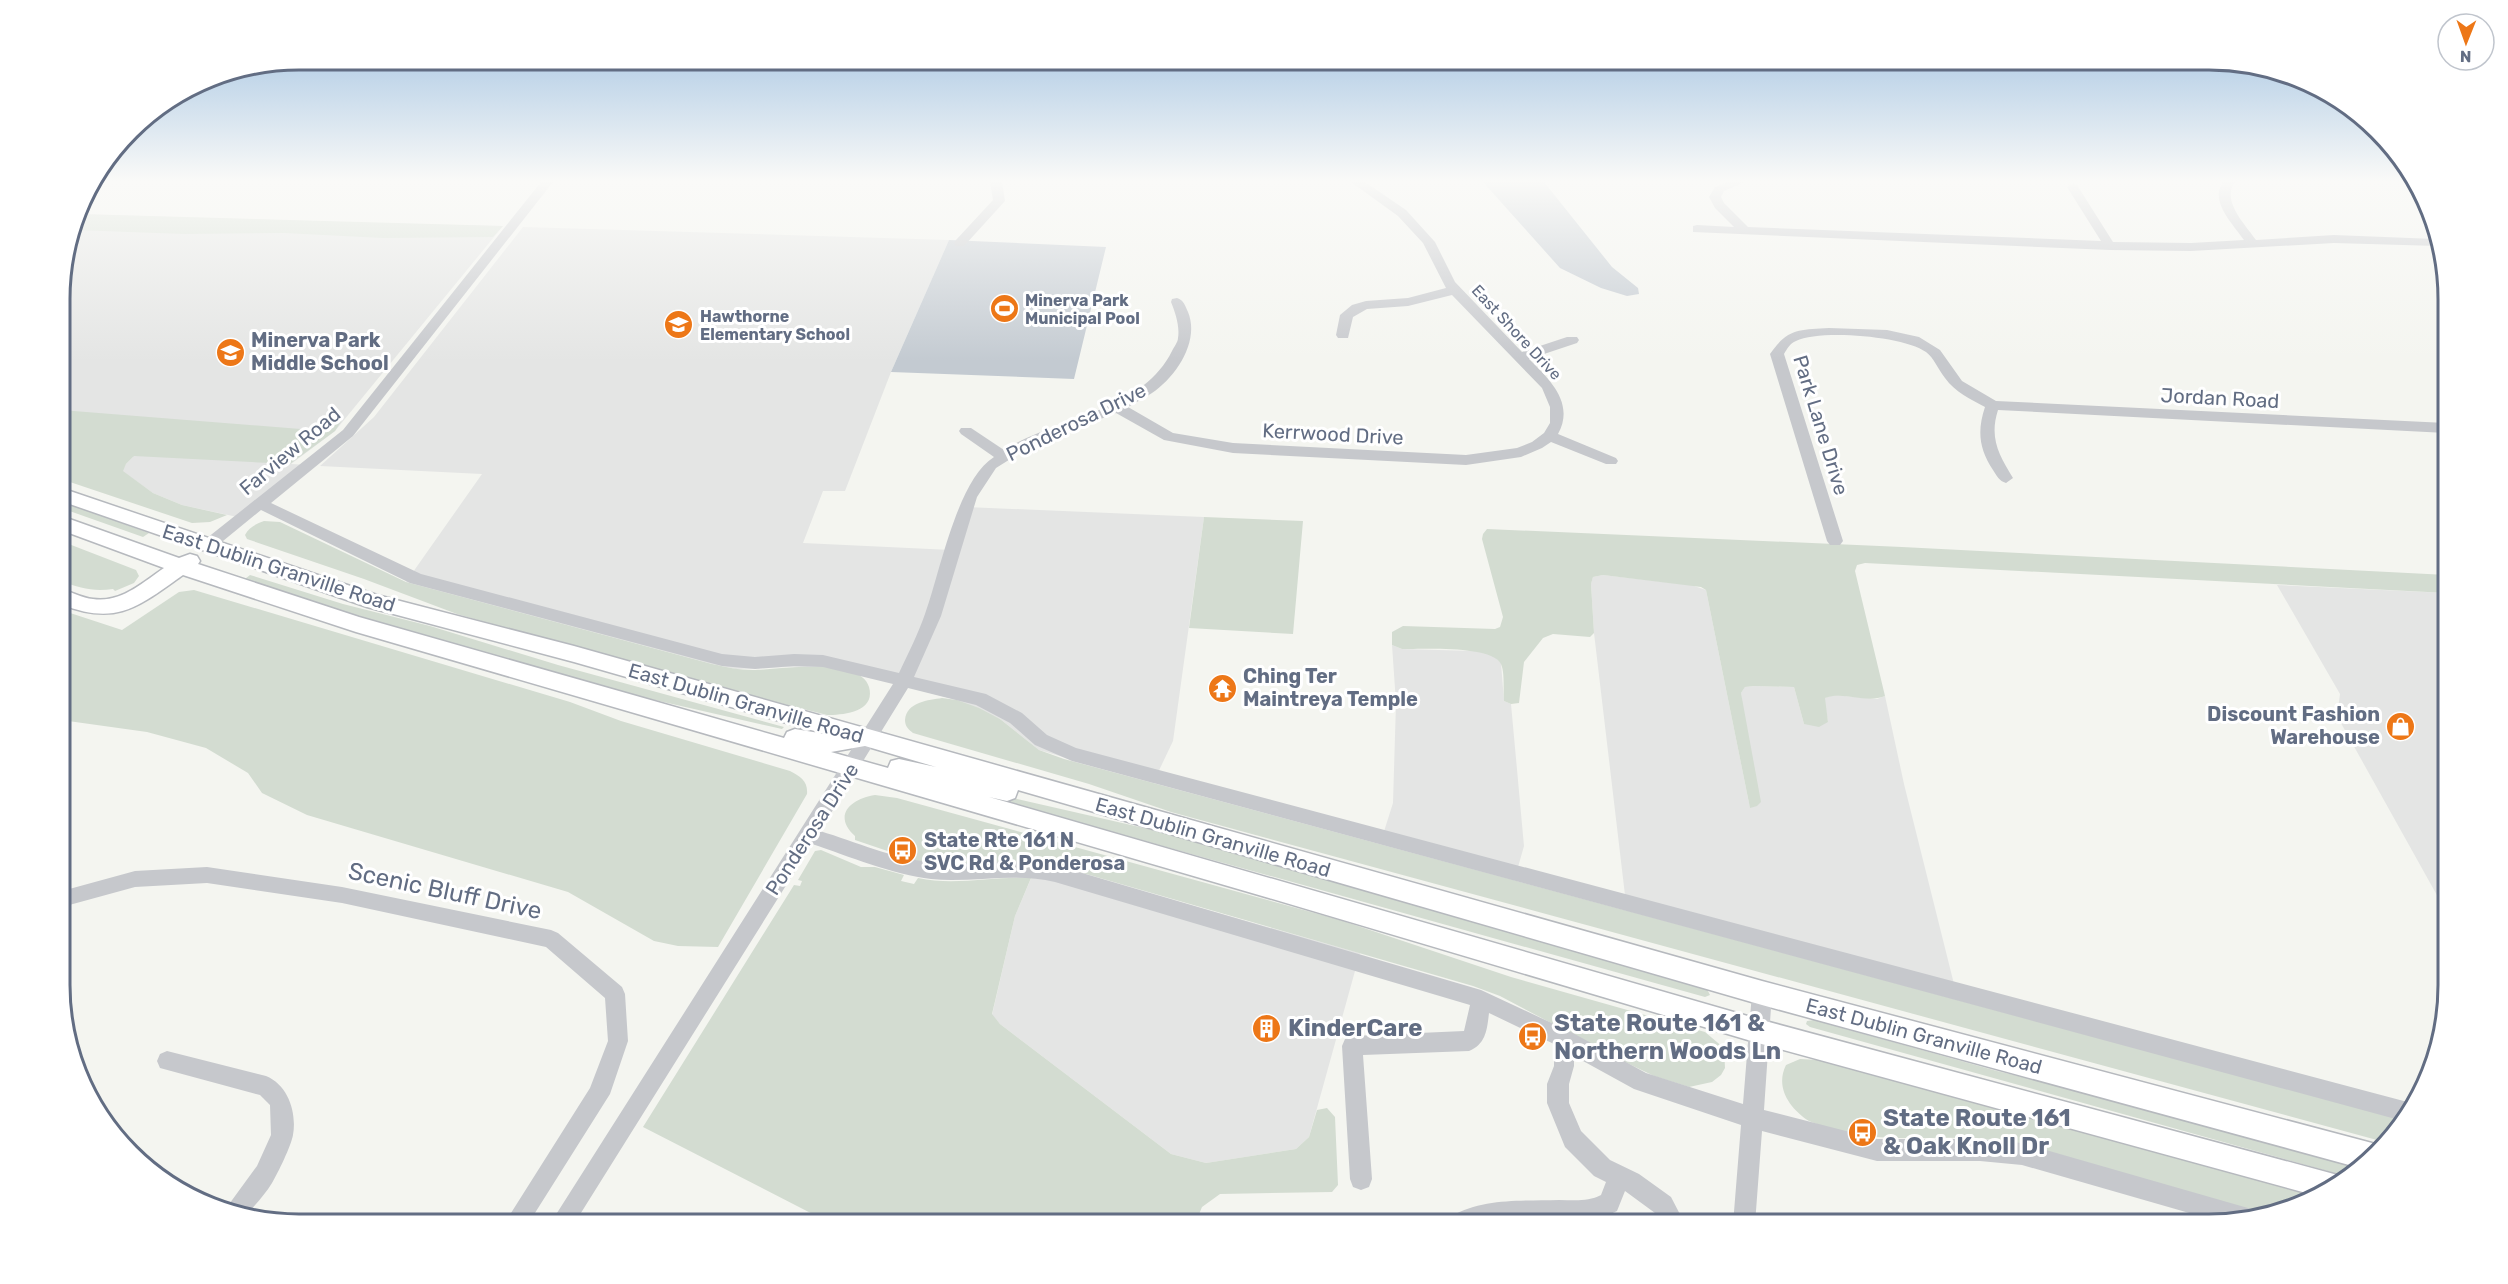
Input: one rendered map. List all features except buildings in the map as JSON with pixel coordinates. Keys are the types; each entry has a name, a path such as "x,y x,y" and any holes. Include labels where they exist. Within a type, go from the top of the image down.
{"main road":[{"name":"East Dublin Granville Road","path":"70,497 356,596 574,654 1762,993 2363,1155"},
{"path":"70,514 181,552 199,551 207,546"},
{"name":"East Dublin Granville Road","path":"70,526 180,566 356,624 1758,1031 2322,1184"},
{"path":"70,599 92,607 119,604 135,598 189,561 210,560 321,596 356,596"},
{"path":"552,681 820,744 868,738"},
{"path":"851,767 896,767 1152,819"}],"street":[{"name":"Farview Road","path":"207,546 348,433 500,242"},
{"name":"East Shore Drive","path":"1429,242 1449,284 1548,386 1557,401 1559,417 1551,436"},
{"path":"2011,242 2191,247 2251,242"},
{"path":"2107,242 2110,246"},
{"path":"2408,242 2431,243"},
{"path":"1343,335 1347,315 1357,308 1366,305 1408,302 1455,290"},
{"name":"Ponderosa Drive","path":"567,1214 904,681 933,616 970,497 991,465 1026,443 1117,407 1149,389 1172,365 1185,338 1183,316 1177,302"},
{"name":"Park Lane Drive","path":"1835,541 1790,392 1780,368 1777,354 1788,339 1804,333 1823,332 1890,335 1912,339 1931,349 1941,360 1948,374 1966,391 1993,405"},
{"path":"1520,357 1572,340"},
{"path":"1993,405 1986,422 1986,444 1995,464 2006,478"},
{"name":"Jordan Road","path":"1993,405 2438,428"},
{"name":"Kerrwood Drive","path":"1117,407 1169,436 1233,448 1477,460 1497,459 1540,446 1551,436"},
{"path":"966,431 1004,457"},
{"path":"1551,436 1611,461"},
{"name":"East Dublin Granville Road","path":"261,503 273,511 416,579 722,660 755,663 794,660 823,661 980,699 1016,718 1041,740 1072,754 2400,1110"},
{"path":"807,835 918,869 970,872 1027,868 1084,881 1481,999 1564,1039 1641,1082 1752,1118 1876,1149 1980,1150 2022,1154 2227,1213"},
{"name":"Scenic Bluff Drive","path":"70,897 135,879 207,874 342,895 550,939 615,994 618,1041 599,1094 521,1214"},
{"path":"1745,1214 1762,993"},
{"path":"1361,1179 1352,1046 1469,1041 1476,1034 1481,999"},
{"path":"1564,1039 1564,1066 1558,1084 1558,1103 1573,1139 1602,1168 1663,1205 1668,1214"},
{"path":"167,1061 266,1086 280,1101 282,1135 265,1174 240,1206"},
{"path":"1512,1214 1593,1211 1610,1203 1619,1177"}],"shaded area":[{"name":"Minerva Park Middle School","path":"78,242 490,242 335,431 291,464 309,465 242,518 182,505 153,493 122,471 133,457 70,454 70,299 72,269"},
{"path":"511,242 948,242 891,372 845,491 823,491 803,543 951,550 966,507 1204,517 1173,741 1153,783 1039,750 1000,719 957,700 861,675 787,667 736,669 712,664 406,582 482,474 320,466 374,417"},
{"name":"Minerva Park Municipal Pool","path":"948,242 1106,247 1074,379 891,372"},
{"path":"1537,242 1592,242 1612,267 1638,288 1639,294 1627,296 1601,288 1560,268"},
{"path":"70,411 313,430 329,411 342,420 335,431 290,464 134,456 123,471 153,493 182,505 227,515 210,522 192,523 70,482"},
{"path":"70,505 149,533 143,537 70,511"},
{"path":"1204,517 1303,521 1293,634 1189,628"},
{"path":"264,521 280,522 406,582 712,664 753,670 817,667 850,671 862,677 869,687 868,702 863,707 849,713 827,715 654,671 457,614 247,539 245,535 249,530"},
{"path":"1487,529 1902,547 2438,575 2438,593 1865,563 1857,565 1855,571 1885,696 1870,699 1840,696 1825,698 1828,722 1819,727 1804,724 1794,687 1745,687 1741,693 1761,802 1750,808 1706,590 1701,587 1603,575 1593,577 1591,584 1594,633 1590,637 1553,634 1543,638 1524,662 1519,703 1511,704 1504,701 1502,668 1495,658 1471,651 1402,649 1392,645 1392,632 1403,626 1495,629 1500,627 1503,617 1482,539"},
{"path":"70,544 136,570 139,576 134,583 115,591 70,584"},
{"path":"250,575 343,604 430,626 558,665 784,727 782,729 611,690 432,640 245,579"},
{"path":"1603,575 1691,585 1706,590 1750,808 1741,693 1745,687 1794,687 1804,724 1828,722 1824,698 1834,695 1877,699 1885,696 1904,784 1958,1000 1627,912 1594,633 1591,584 1593,577"},
{"path":"2277,585 2438,593 2438,897 2337,716 2340,694"},
{"path":"194,590 570,702 621,721 790,771 803,780 807,794 718,947 678,946 654,941 568,892 307,815 262,793 248,773 206,748 147,732 70,721 70,613 122,630 179,592"},
{"path":"1392,645 1402,649 1475,651 1492,654 1501,663 1504,701 1511,704 1524,846 1514,881 1380,844 1393,803 1396,703"},
{"path":"942,698 957,700 979,708 1000,719 1039,750 1064,759 2395,1118 2377,1140 1171,812 1089,784 913,733 906,724 906,714 909,709 919,703"},
{"path":"934,780 1166,833 1323,876 1707,989 1710,995 1705,997 933,782"},
{"path":"875,795 897,798 1340,920 1511,977 1705,1032 1724,1048 1725,1068 1721,1075 1712,1082 1689,1087 1654,1076 1500,996 1473,986 1062,867 1021,861 938,864 920,862 855,840 855,836 845,821 847,809 859,800"},
{"path":"821,850 861,867 875,867 904,875 901,881 914,884 918,878 960,881 1031,878 1015,916 992,1014 1000,1024 1171,1154 1206,1163 1296,1149 1309,1137 1317,1110 1327,1108 1335,1117 1338,1185 1332,1192 1220,1194 1202,1207 1199,1214 813,1214 643,1127 794,885 800,886 802,881 798,880 815,851"},
{"path":"1038,862 1360,953 1309,1137 1296,1149 1206,1163 1171,1154 1000,1024 992,1015 1015,916"},
{"path":"1814,1020 1997,1071 2181,1114 2354,1161 2338,1174 1810,1027 1806,1024 1807,1021"},
{"path":"1800,1059 1819,1060 2303,1193 2268,1206 2250,1210 2059,1154 2019,1145 1984,1139 1897,1138 1853,1134 1809,1121 1795,1110 1783,1089 1783,1073 1786,1065"}],"place":[{"name":"Minerva Park Municipal Pool","path":"1004,309"},
{"name":"Hawthorne Elementary School","path":"679,325"},
{"name":"Minerva Park Middle School","path":"230,352"},
{"name":"Ching Ter Maintreya Temple","path":"1222,688"},
{"name":"Discount Fashion Warehouse","path":"2401,726"},
{"name":"State Rte 161 N SVC Rd & Ponderosa","path":"903,851"},
{"name":"KinderCare","path":"1267,1028"},
{"name":"State Route 161 & Northern Woods Ln","path":"1533,1037"},
{"name":"State Route 161 & Oak Knoll Dr","path":"1862,1132"}]}
